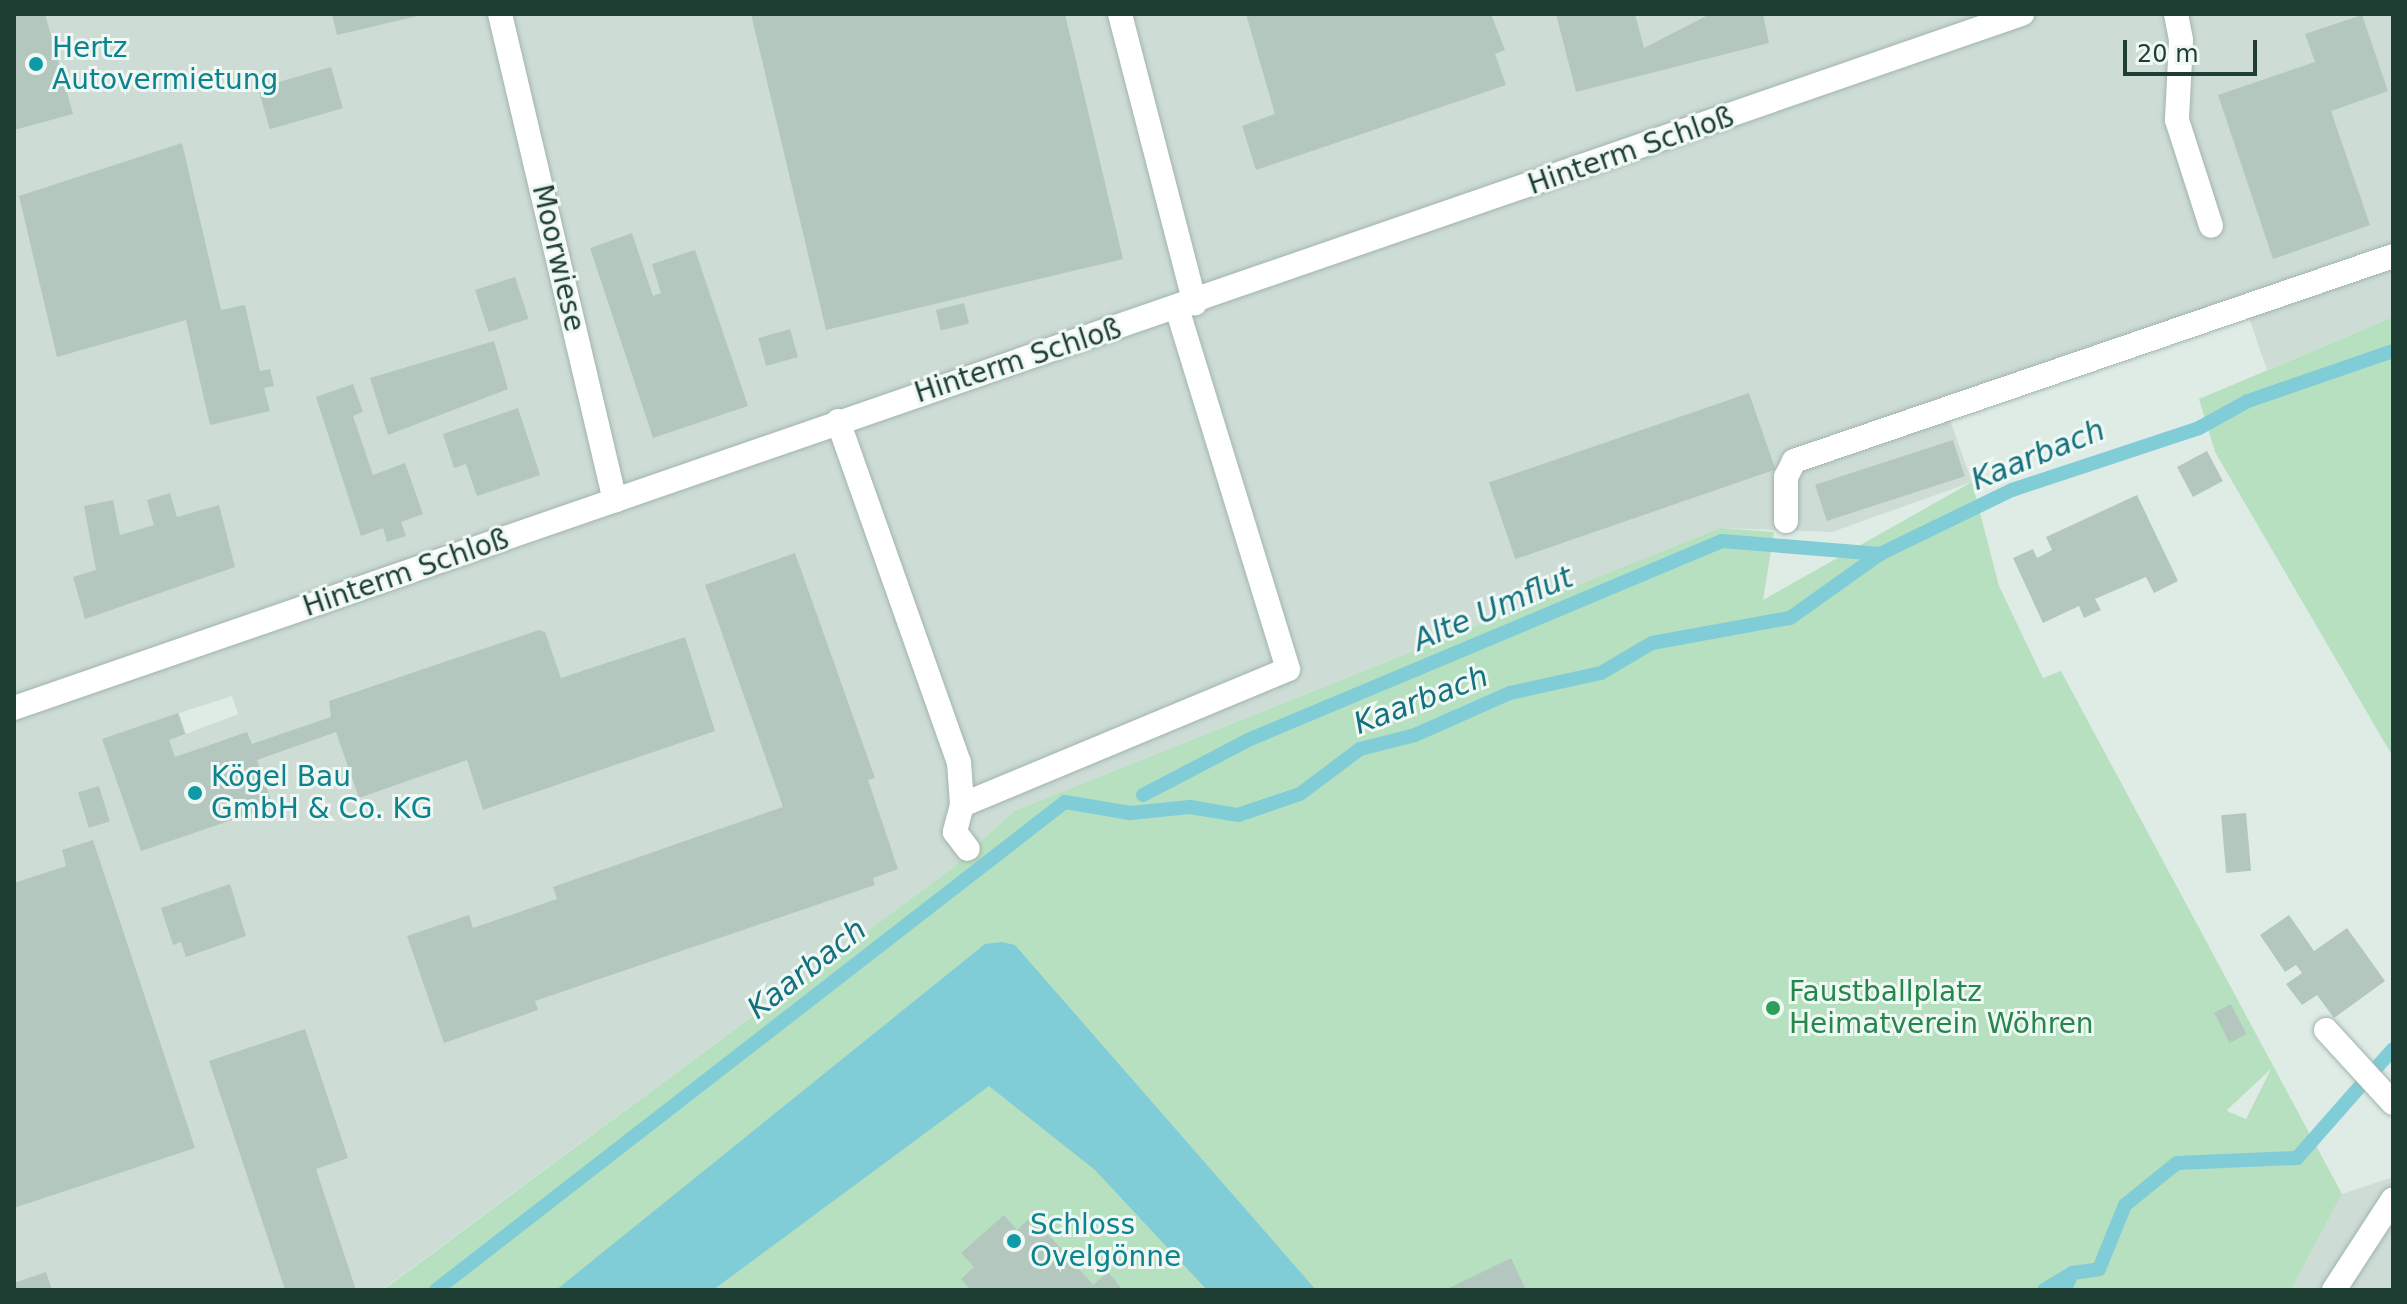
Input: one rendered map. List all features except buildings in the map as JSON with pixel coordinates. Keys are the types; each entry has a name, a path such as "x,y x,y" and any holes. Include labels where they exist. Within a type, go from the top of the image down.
{"street":[{"name":"Moorwiese","path":"500,14 615,501"},
{"path":"962,805 1288,669 1186,306 1120,14"},
{"name":"Hinterm Schloß","path":"14,708 838,421 1186,306 2022,14"},
{"path":"2176,14 2181,40 2177,120 2211,226"},
{"path":"1786,521 1786,477 1794,461 2393,256"},
{"path":"838,421 959,762 962,805 955,832 968,849"},
{"path":"2326,1030 2393,1103"},
{"path":"2334,1290 2393,1199"}],"shaded area":[{"path":"14,14 2393,14 2393,317 2267,370 2249,318 1950,420 1972,482 1832,532 1720,528 1014,811 951,869 382,1290 14,1290","holes":["232,696 238,714 186,734 179,713"]},
{"path":"2393,1177 2393,1290 2291,1290 2342,1194"}],"green space":[{"path":"2393,317 2393,757 2215,452 2199,399"},
{"path":"1972,482 1999,586 2043,678 2061,671 2342,1194 2291,1290 383,1290 951,869 1014,811 1720,528 1774,532 1763,600","holes":["2271,1069 2246,1119 2227,1110"]}],"water":[{"path":"1002,942 1015,945 1316,1290 1207,1290 1095,1170 989,1086 713,1290 556,1290 985,944"}],"waterway":[{"name":"Kaarbach","path":"436,1290 1065,802 1130,813 1190,807 1238,815 1300,794 1360,749 1415,735 1510,693 1601,673 1652,643 1790,618 1880,554 2012,490 2199,428 2248,401 2393,351"},
{"name":"Alte Umflut","path":"1143,795 1248,740 1722,541 1880,554"},
{"name":"Kaarbach","path":"2065,1290 2072,1273 2099,1269 2125,1205 2177,1163 2297,1158 2393,1049"},
{"name":"Kaarbach","path":"2044,1290 2067,1276"}],"place":[{"name":"Hertz Autovermietung","path":"36,64"},
{"name":"Kögel Bau GmbH & Co. KG","path":"195,793"},
{"name":"Faustballplatz Heimatverein Wöhren","path":"1773,1008"},
{"name":"Schloss Ovelgönne","path":"1014,1241"}]}
